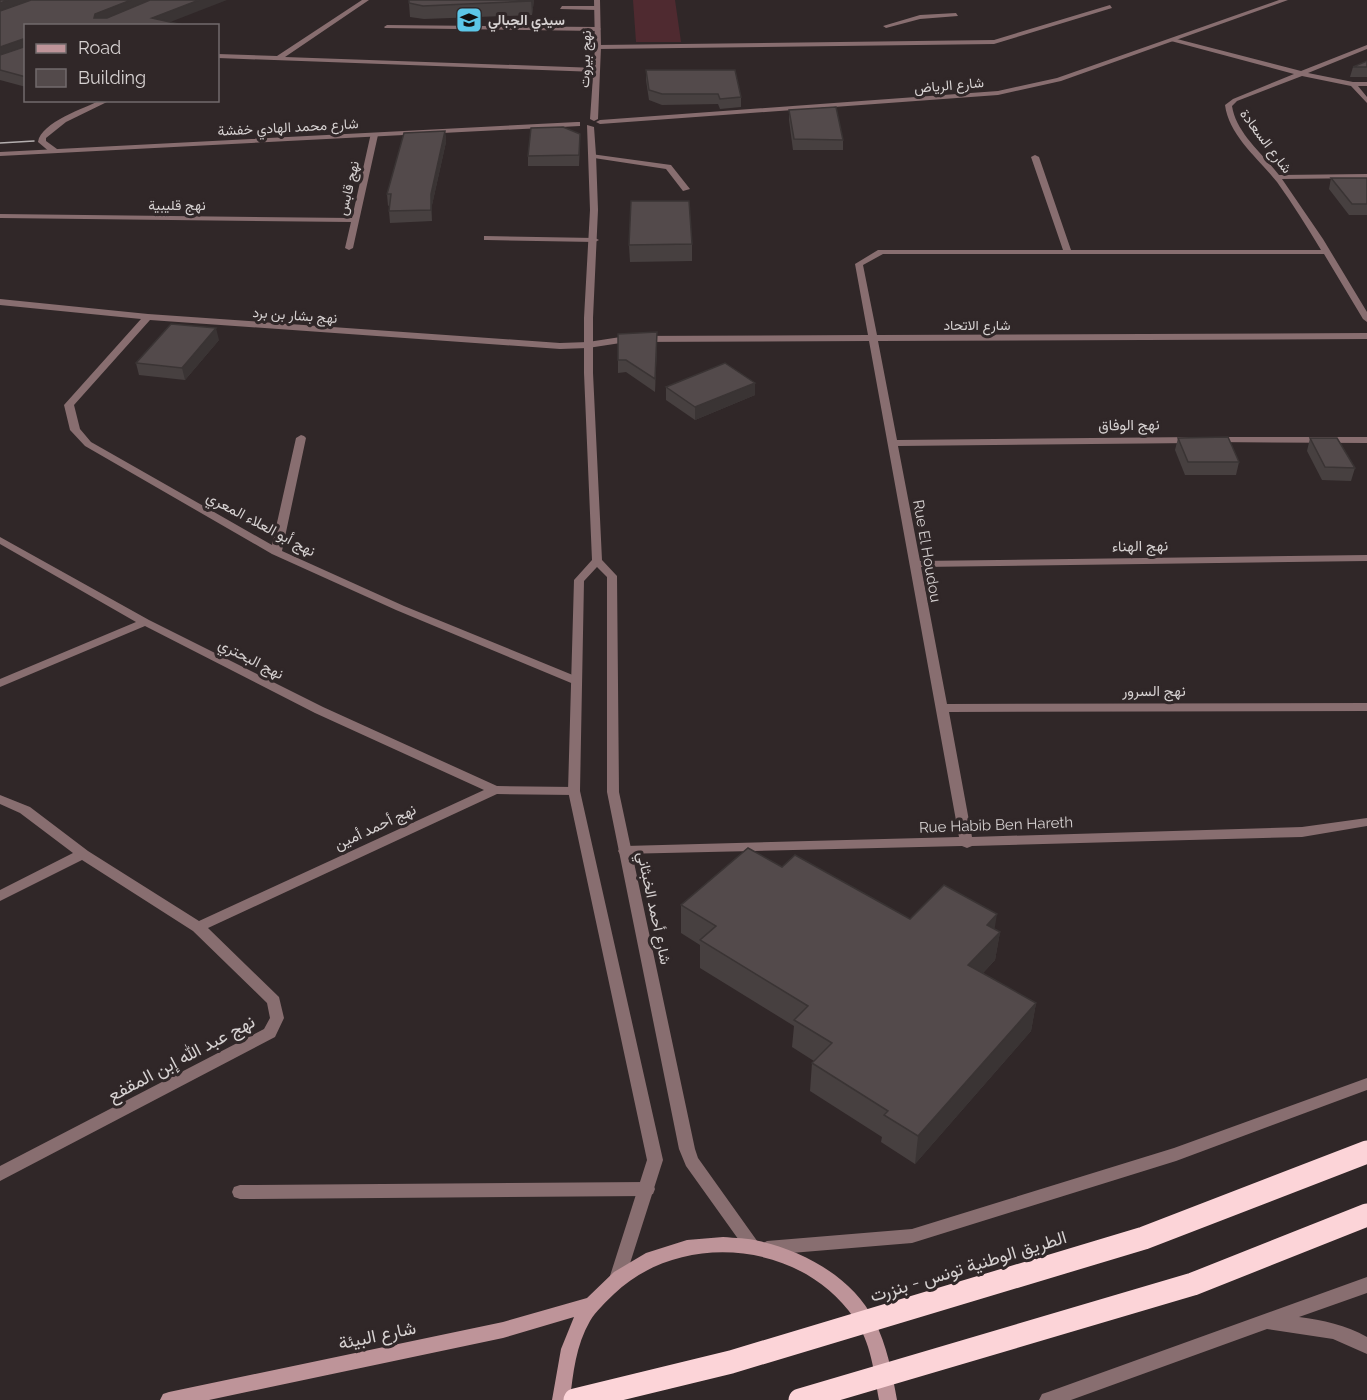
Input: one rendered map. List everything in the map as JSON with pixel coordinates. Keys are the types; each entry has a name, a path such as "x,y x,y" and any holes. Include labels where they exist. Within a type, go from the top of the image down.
{"highway":[{"name":"الطريق الوطنية تونس - بنزرت","path":"575,1400 731,1362 1144,1238 1367,1152"},
{"path":"800,1400 1193,1284 1367,1215"}],"main road":[{"path":"561,1400 568,1349 592,1304 617,1279 657,1255 704,1244 760,1247 814,1269 854,1304 879,1349 888,1400"},
{"name":"شارع البيئة","path":"169,1400 502,1330 592,1304"}],"street":[{"path":"280,57 366,0"},
{"path":"563,0 561,11 597,4"},
{"name":"شارع الرياض","path":"578,124 582,120 595,123 998,93 1059,80 1285,0"},
{"name":"نهج بيروت","path":"597,4 595,240 588,345 597,561"},
{"path":"598,47 994,42 1110,7"},
{"path":"886,26 920,17 956,15"},
{"path":"883,17 891,43"},
{"path":"387,27 598,29"},
{"path":"1173,40 1303,74 1353,84 1367,84"},
{"name":"شارع السعادة","path":"1367,47 1235,100 1228,105 1234,124 1277,177 1367,319"},
{"path":"219,56 597,70"},
{"path":"1353,84 1367,101"},
{"path":"54,151 42,142 47,131 104,102"},
{"name":"شارع محمد الهادي خفشة","path":"0,154 578,124"},
{"name":"نهج قابس","path":"349,248 374,135"},
{"path":"594,156 668,167 686,189"},
{"path":"1035,156 1068,253 1326,252"},
{"path":"1277,177 1367,176"},
{"name":"نهج قليبية","path":"0,216 355,220"},
{"path":"487,238 595,240"},
{"name":"Rue El Houdou","path":"967,843 859,264 880,252 1068,253"},
{"name":"نهج بشار بن برد","path":"0,302 148,317 524,344 588,345"},
{"name":"نهج أبو العلاء المعري","path":"148,317 75,395 69,405 75,430 88,444 276,552 400,608 576,681"},
{"name":"شارع الاتحاد","path":"588,345 627,339 1367,336"},
{"path":"276,552 301,438"},
{"name":"نهج الوفاق","path":"892,443 1367,440"},
{"name":"نهج البحتري","path":"0,540 146,622 319,710 495,790"},
{"name":"نهج الهناء","path":"914,564 1367,558"},
{"path":"597,561 579,580 574,791 654,1154 654,1166 617,1279"},
{"name":"شارع أحمد الخبثاني","path":"597,561 612,576 614,792 687,1149 692,1161 760,1247"},
{"path":"0,683 146,622"},
{"name":"نهج السرور","path":"941,708 1367,707"},
{"name":"نهج أحمد أمين","path":"198,927 495,790 574,791"},
{"name":"نهج عبد الله إبن المقفع","path":"0,799 25,810 83,854 198,927 274,1001 277,1018 270,1033 0,1174"},
{"name":"Rue Habib Ben Hareth","path":"625,851 1302,832 1367,822"},
{"path":"0,896 83,854"},
{"path":"760,1247 912,1236 1176,1154 1367,1084"},
{"path":"240,1192 647,1189"},
{"path":"1048,1400 1269,1323 1367,1285"},
{"path":"1269,1323 1330,1329 1353,1337 1367,1346"}],"shaded area":[{"path":"633,0 675,0 681,42 636,42"}],"building":[{"path":"31,0 131,0 95,14 94,18 107,18 150,0 199,0 152,18 179,24 24,24 24,39 0,47 0,11"},
{"path":"409,0 531,1 423,6 409,3"},
{"path":"24,47 24,76 0,70 0,55"},
{"path":"1367,61 1367,67 1353,67"},
{"path":"646,70 735,70 741,97 720,99 718,94 662,94 649,90"},
{"path":"836,107 843,140 794,139 789,110"},
{"path":"563,127 580,134 579,155 528,156 531,128"},
{"path":"445,131 431,194 431,210 389,211 391,194 387,194 404,133"},
{"path":"1331,178 1367,178 1367,204 1352,204"},
{"path":"631,201 689,201 692,244 629,245"},
{"path":"171,324 216,328 182,368 136,363"},
{"path":"657,332 655,379 626,360 618,360 618,334"},
{"path":"725,363 755,383 695,407 666,387"},
{"path":"1228,437 1239,462 1188,462 1178,438"},
{"path":"1310,438 1337,438 1355,468 1325,467"},
{"path":"748,848 782,867 795,855 910,919 944,885 997,914 987,925 1000,932 968,965 1036,1003 918,1136 884,1115 888,1111 812,1063 832,1043 794,1020 808,1006 700,940 716,926 681,905"}],"tram line":[{"path":"0,143 34,141"}],"place":[{"name":"سيدي الجبالي","path":"469,20"}]}
